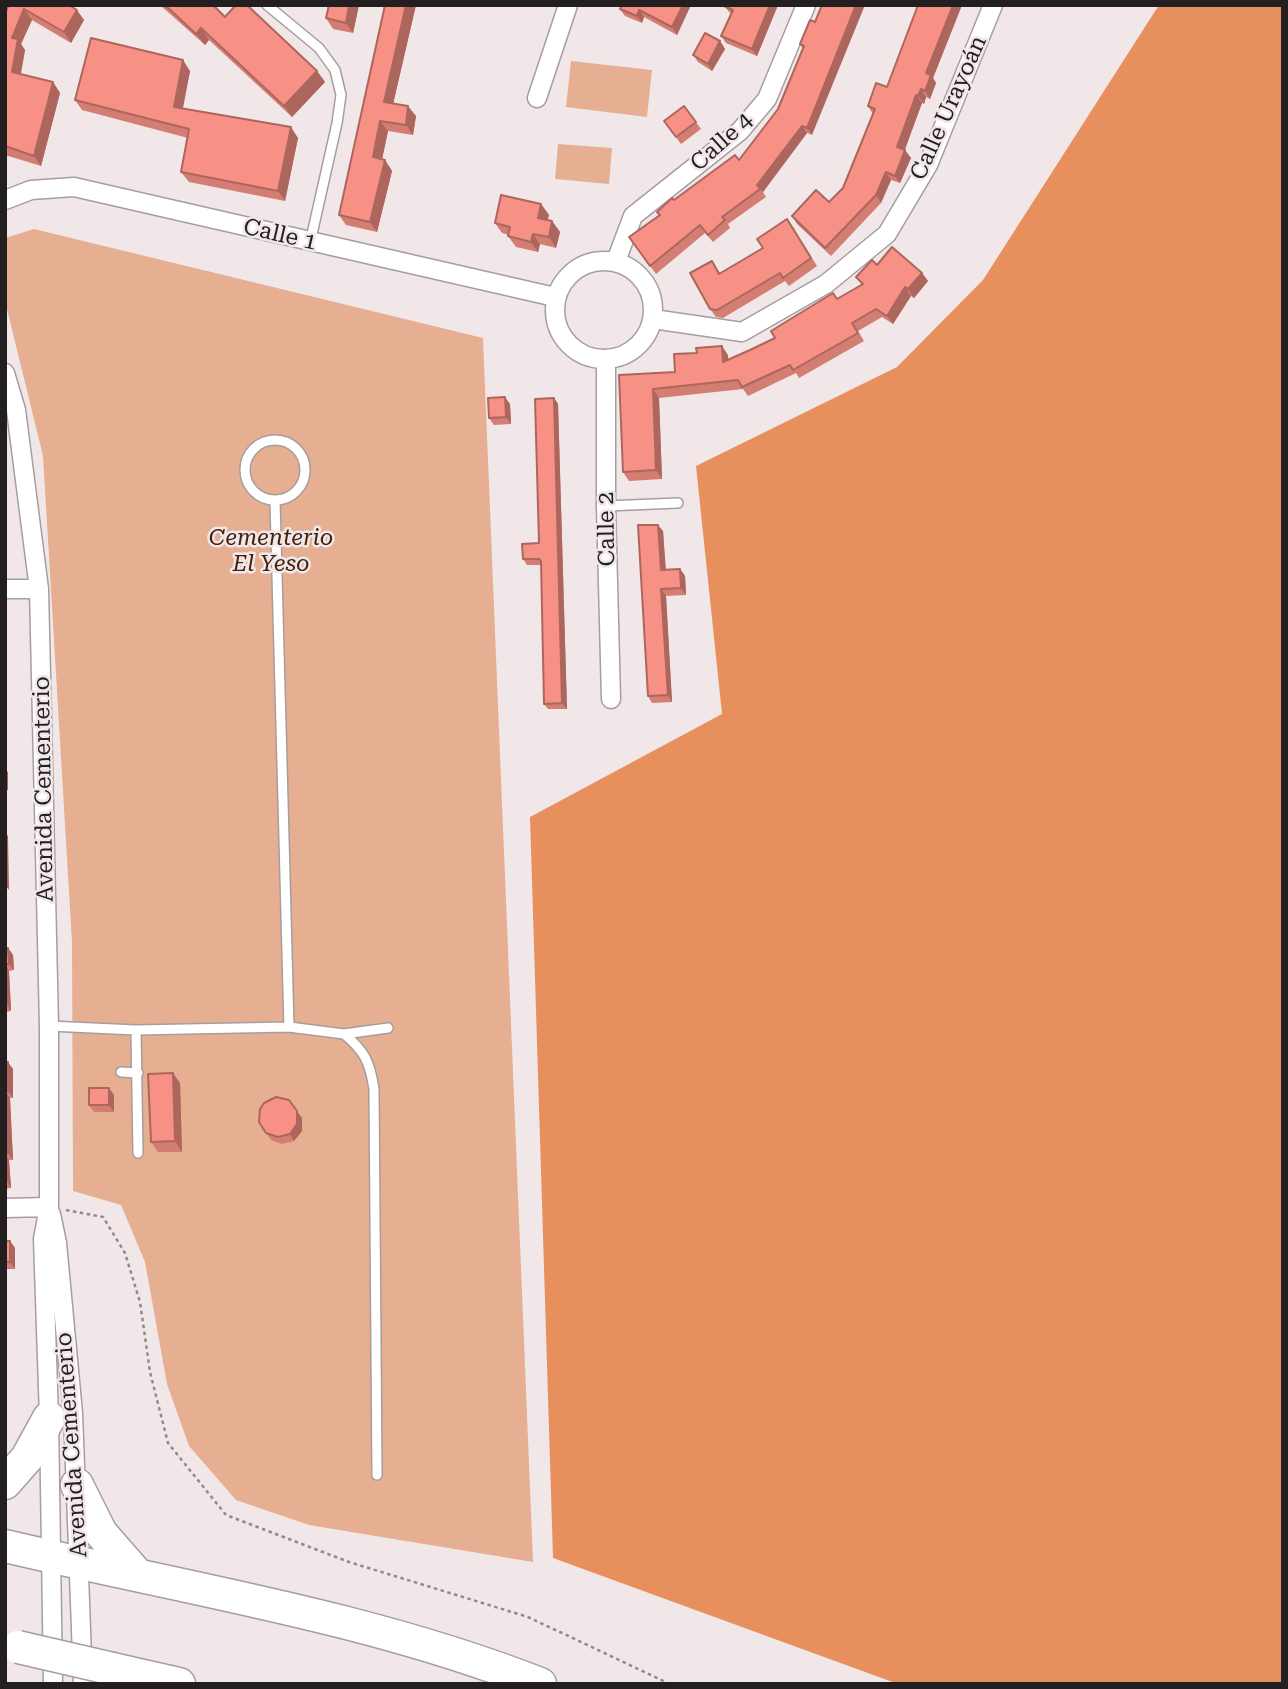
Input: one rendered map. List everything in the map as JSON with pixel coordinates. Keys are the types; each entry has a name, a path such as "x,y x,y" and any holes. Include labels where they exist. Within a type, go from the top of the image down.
{"highway":[{"path":"5,1483 27,1458 49,1418"},
{"path":"77,1485 101,1534 136,1573"},
{"path":"5,1546 136,1573 396,1637 540,1684"},
{"path":"12,1646 179,1684"}],"street":[{"path":"537,98 568,5"},
{"name":"Calle 4","path":"616,261 633,216 740,131 767,99 806,5"},
{"name":"Calle Urayoán","path":"653,319 742,332 826,284 887,234 928,165 993,5"},
{"name":"Calle 1","path":"5,200 31,190 74,187 555,297"},
{"path":"590,261 616,261 633,269 645,282 653,300 653,319 647,334 637,347 623,356 606,360 588,358 572,348 560,334 554,316 555,297 568,274 590,261"},
{"name":"Calle 2","path":"606,360 606,506 611,699"},
{"name":"Avenida Cementerio","path":"5,373 16,410 39,589 49,1026 49,1207 43,1239 49,1418 83,1684"},
{"path":"5,589 39,589"},
{"path":"5,1208 49,1207"},
{"name":"Avenida Cementerio","path":"49,1207 57,1243 77,1485 65,1559 53,1684"}],"lane":[{"path":"267,5 319,48 335,70 341,94 310,243"},
{"path":"273,439 282,440 298,450 305,468 300,487 293,494 275,500 255,494 245,476 244,465 247,455 254,447 262,441 273,439"},
{"path":"275,500 289,1027"},
{"path":"606,506 678,503"},
{"path":"49,1026 136,1030 289,1027 344,1034 388,1028"},
{"path":"136,1030 138,1153"},
{"path":"344,1034 357,1044 370,1064 374,1089 377,1475"},
{"path":"121,1072 138,1073"}],"path":[{"path":"49,1207 103,1217 125,1253 140,1302 150,1372 168,1443 226,1515 349,1562 528,1617 670,1684"}],"green space":[{"path":"571,61 652,70 647,117 566,107"},
{"path":"558,144 612,148 609,184 555,179"},
{"name":"Cementerio El Yeso","path":"34,229 483,338 533,1562 309,1525 236,1500 189,1446 167,1384 145,1262 121,1205 73,1191 72,942 43,456 5,301 5,238"}],"shaded area":[{"path":"1159,5 1283,5 1283,1684 898,1684 553,1558 530,817 722,714 696,466 897,367 983,280"}],"building":[{"path":"9,5 69,5 77,10 64,32 24,9 12,38 18,39 12,72 53,82 34,156 5,146 5,13"},
{"path":"165,5 213,5 225,17 236,5 247,5 317,71 284,106 201,28 196,34"},
{"path":"329,5 349,5 346,23 326,18"},
{"path":"385,5 406,5 384,102 408,106 406,125 380,121 373,157 385,160 370,222 339,215"},
{"path":"622,5 683,5 672,27 639,10 637,16 620,9"},
{"path":"725,5 770,5 752,49 721,36 733,10"},
{"path":"822,5 856,5 807,128 802,126 757,185 760,189 722,217 725,220 708,235 700,225 650,266 629,237 660,215 657,212 672,198 674,200 735,155 739,160 778,109 804,46 800,44 810,20 815,22"},
{"path":"918,5 953,5 926,73 931,75 925,91 921,89 918,96 916,95 897,147 905,150 895,176 886,172 876,195 825,248 792,216 816,190 829,202 843,188 875,109 868,106 876,83 887,87"},
{"path":"705,33 720,41 708,64 693,55"},
{"path":"91,38 183,60 174,107 291,127 278,191 181,172 189,129 75,100"},
{"path":"684,106 696,122 676,137 664,121"},
{"path":"501,195 541,204 538,218 552,221 549,237 533,234 531,242 508,236 510,227 495,223"},
{"path":"787,219 811,258 783,278 780,273 717,310 710,309 690,273 712,261 719,274 763,248 757,239"},
{"path":"892,247 922,273 908,289 905,287 887,316 876,309 852,323 858,333 793,370 790,365 742,387 738,380 653,389 656,470 623,472 619,375 675,372 674,354 697,353 696,348 722,346 723,362 750,350 775,338 771,331 833,293 837,299 863,284 856,277 872,260 877,265"},
{"path":"505,397 506,417 489,418 488,398"},
{"path":"554,398 562,703 544,704 541,561 523,559 522,544 539,543 535,399"},
{"path":"638,525 658,525 661,570 680,569 681,588 661,589 668,695 648,696"},
{"path":"5,948 8,948 9,964 5,964"},
{"path":"5,1062 8,1062 8,1091 5,1091"},
{"path":"173,1073 175,1141 151,1142 148,1074"},
{"path":"89,1088 109,1088 109,1105 89,1105"},
{"path":"5,1091 8,1153 5,1153"},
{"path":"276,1097 289,1100 297,1111 297,1124 290,1134 278,1137 266,1133 259,1122 260,1109 264,1103"},
{"path":"5,1241 10,1241 10,1262 5,1262"}]}
